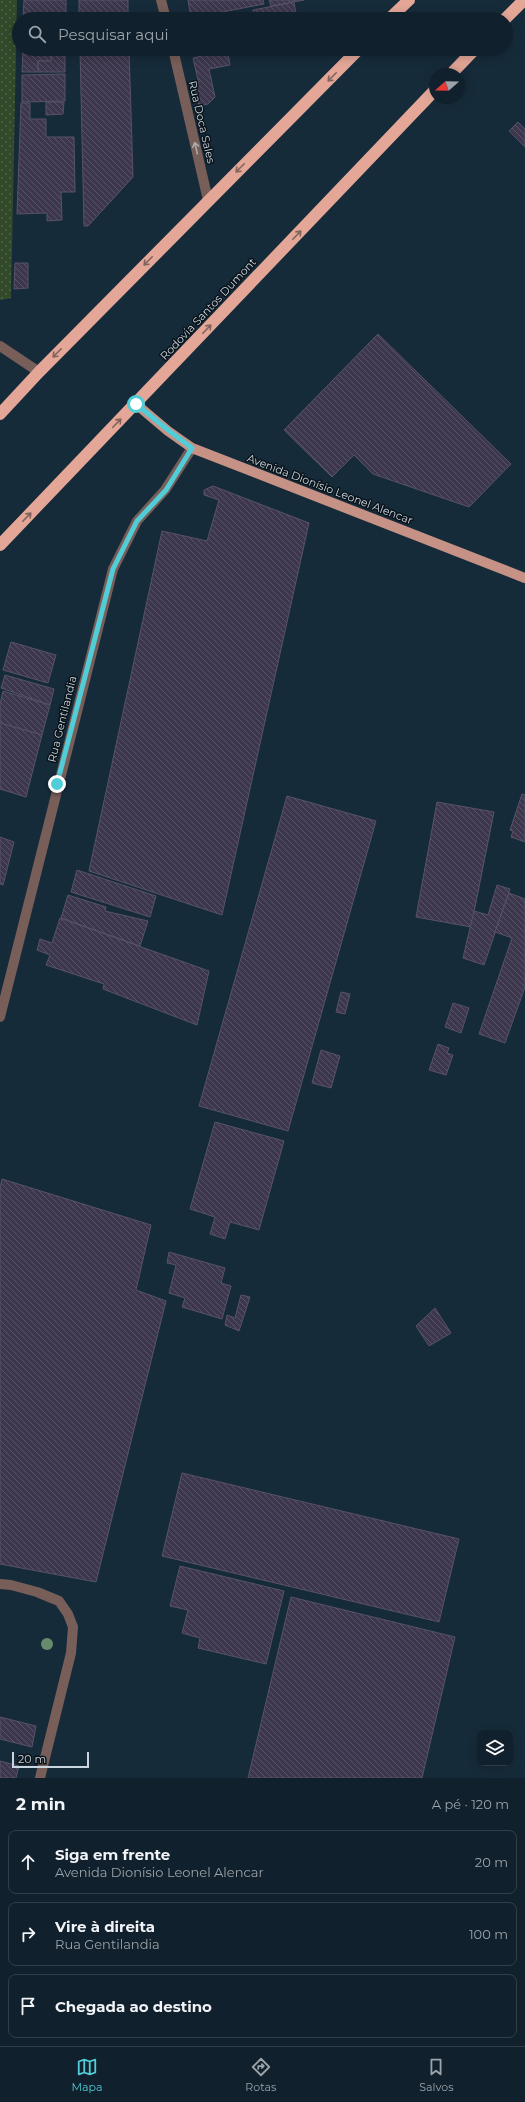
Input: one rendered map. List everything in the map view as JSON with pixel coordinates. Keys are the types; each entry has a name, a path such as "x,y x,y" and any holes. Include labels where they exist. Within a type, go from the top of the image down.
{"highway":[{"path":"396,12 408,0"},
{"path":"512,12 524,0"},
{"path":"0,414 39,372 208,200 352,56"},
{"path":"457,68 468,56"},
{"name":"Rodovia Santos Dumont","path":"0,545 429,96"}],"main road":[{"name":"Avenida Dionísio Leonel Alencar","path":"136,404 192,448 525,578"}],"street":[{"path":"161,0 164,12"},
{"name":"Rua Doca Sales","path":"175,56 208,200"},
{"path":"0,346 39,372"},
{"name":"Rua Gentilandia","path":"0,1017 113,569 137,521 166,490 192,448"},
{"path":"0,1584 12,1585 37,1592 59,1601 68,1614 73,1628 70,1653 40,1778"}],"green space":[{"path":"0,0 17,0 17,12 12,12 12,56 16,56 11,298 0,300"}],"building":[{"path":"24,0 66,0 66,12 23,12"},
{"path":"79,0 128,0 128,12 79,12"},
{"path":"188,0 263,0 264,4 222,12 190,12"},
{"path":"269,0 304,0 271,6"},
{"path":"294,2 296,12 253,12 253,10"},
{"path":"23,56 51,56 51,61 38,61 38,72 22,72"},
{"path":"51,56 65,56 65,72 38,72 38,61 51,61"},
{"path":"80,56 129,56 133,177 88,226 84,226"},
{"path":"202,56 228,56 230,65 209,69 215,97 208,104 199,106 194,85 199,84 193,58"},
{"path":"65,74 65,101 22,102 22,75"},
{"path":"46,102 64,102 63,114 46,115"},
{"path":"21,103 30,103 30,119 46,119 46,137 74,137 75,192 61,192 62,220 47,221 47,213 17,214"},
{"path":"518,122 525,129 525,147 509,131"},
{"path":"15,263 28,263 28,288 14,289"},
{"path":"378,334 511,464 469,507 373,474 354,455 332,477 284,430"},
{"path":"213,486 309,523 222,915 89,871 162,531 207,541 219,500 204,495 204,490"},
{"path":"11,642 56,655 48,683 3,670"},
{"path":"5,675 54,689 50,705 1,688"},
{"path":"3,691 50,705 42,735 0,723 0,704"},
{"path":"0,723 42,735 26,797 0,789"},
{"path":"522,794 525,795 525,842 511,837 513,831 510,830"},
{"path":"287,796 376,821 288,1131 199,1106"},
{"path":"437,802 494,812 471,927 416,917"},
{"path":"0,837 14,842 3,885 0,884"},
{"path":"77,870 156,896 150,917 71,892"},
{"path":"497,885 510,889 484,965 463,958 474,911 488,915"},
{"path":"509,893 525,899 525,987 505,1043 479,1034 512,938 495,932"},
{"path":"68,895 106,907 105,911 148,921 140,946 61,918"},
{"path":"60,918 209,971 197,1025 103,989 104,984 46,965 50,955 37,950 40,939 52,943"},
{"path":"341,992 350,994 345,1014 336,1012"},
{"path":"453,1003 469,1008 461,1033 445,1027"},
{"path":"438,1044 449,1048 447,1053 453,1055 446,1075 429,1070"},
{"path":"321,1050 340,1056 331,1088 312,1083"},
{"path":"215,1122 284,1141 259,1230 230,1222 225,1239 210,1234 215,1217 190,1209"},
{"path":"2,1179 151,1225 136,1290 166,1301 96,1582 0,1564 0,1188"},
{"path":"169,1252 225,1268 221,1283 231,1286 222,1319 182,1307 185,1298 169,1293 176,1265 167,1263"},
{"path":"241,1295 250,1297 239,1331 225,1325 227,1315 235,1318"},
{"path":"435,1308 451,1333 429,1346 416,1326"},
{"path":"182,1473 459,1539 439,1622 162,1556"},
{"path":"180,1566 284,1591 266,1664 198,1648 200,1638 182,1633 188,1610 170,1606"},
{"path":"291,1597 455,1637 422,1778 248,1778"},
{"path":"0,1717 36,1726 32,1747 0,1739"},
{"path":"0,1761 19,1766 16,1778 0,1778"}],"route":[{"path":"57,784 113,569 137,521 166,490 192,448 136,404"}]}
